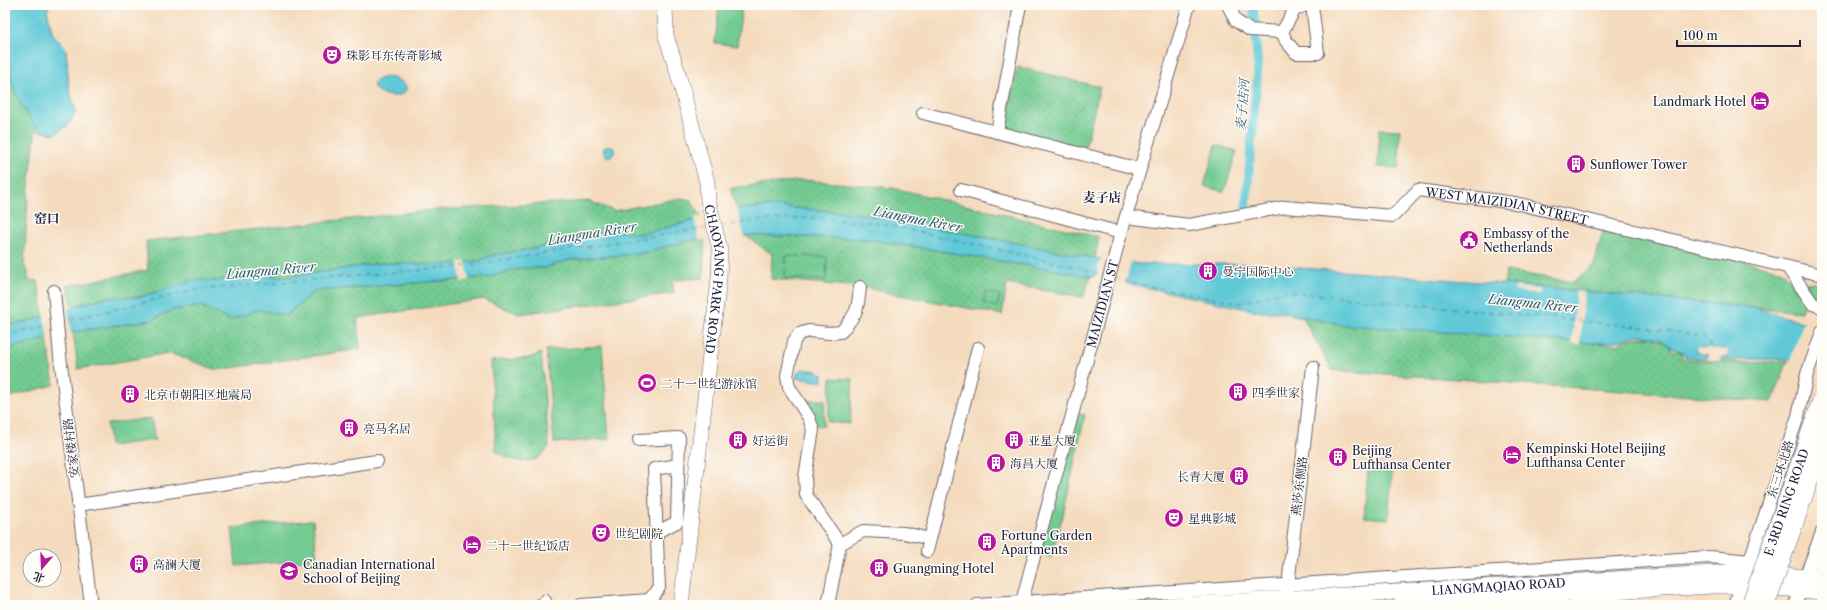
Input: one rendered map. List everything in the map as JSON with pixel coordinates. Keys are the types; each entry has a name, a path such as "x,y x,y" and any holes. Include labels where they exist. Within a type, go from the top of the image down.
{"highway":[{"name":"E 3RD RING ROAD","path":"1750,605 1822,398"},
{"name":"E 3RD RING ROAD","path":"1766,605 1822,445"}],"main road":[{"name":"CHAOYANG PARK ROAD","path":"665,5 666,36 677,70 715,207 724,249 727,279 692,605"},
{"name":"CHAOYANG PARK ROAD","path":"674,5 676,34 716,179 715,207"},
{"name":"CHAOYANG PARK ROAD","path":"681,605 692,522 719,278 724,249"},
{"name":"LIANGMAQIAO ROAD","path":"1179,605 1286,596 1752,573"},
{"name":"LIANGMAQIAO ROAD","path":"1400,605 1449,604 1635,591 1752,573"},
{"path":"1752,573 1803,583 1822,592"},
{"path":"1803,583 1822,579"}],"street":[{"path":"997,132 1020,5"},
{"path":"1228,5 1236,21 1256,30 1282,32"},
{"path":"1282,32 1295,9 1306,5"},
{"path":"1282,32 1286,41 1296,53 1318,53 1312,5"},
{"name":"MAIZIDIAN ST","path":"1021,603 1116,251 1186,6"},
{"path":"922,112 1140,170"},
{"path":"961,190 1121,233"},
{"name":"WEST MAIZIDIAN STREET","path":"1126,217 1189,225 1285,207 1394,216 1418,190 1515,203 1822,275"},
{"path":"1788,268 1813,304 1822,307"},
{"path":"828,605 840,544 806,495 805,477 813,430 809,418 789,387 787,376 794,341 799,334 809,331 829,333 841,332 854,318 858,309 860,287"},
{"name":"安家楼村路","path":"55,294 59,341 91,605"},
{"name":"东三环北路","path":"1752,573 1796,457 1792,435 1798,416 1807,374 1822,332"},
{"path":"840,544 863,531 904,533 928,545 978,348"},
{"name":"燕莎东侧路","path":"1286,596 1313,367"},
{"path":"1798,416 1822,424"},
{"path":"639,440 678,438 677,522"},
{"path":"78,505 377,461"},
{"path":"582,605 649,600 660,588 654,469 678,465"},
{"path":"657,532 677,522 692,522"},
{"path":"1795,605 1822,532"},
{"path":"1735,605 1752,573 1803,583"},
{"path":"1576,605 1635,591"},
{"path":"977,605 1286,596"}],"green space":[{"path":"5,5 50,5 47,10 52,33 66,49 69,90 76,111 68,125 55,134 39,131 36,126 28,196 24,266 28,272 28,280 38,281 54,385 5,398"},
{"path":"719,5 742,5 737,46 715,43"},
{"path":"1018,67 1100,87 1085,148 1003,128"},
{"path":"1379,129 1400,130 1399,168 1378,167"},
{"path":"1216,145 1237,151 1224,192 1204,186"},
{"path":"804,180 893,188 1099,237 1095,258 861,214 773,206 737,210 730,188"},
{"path":"681,198 691,200 702,218 641,234 611,231 528,250 493,255 478,261 444,265 382,263 288,277 256,275 216,281 195,280 140,297 103,298 73,306 67,286 148,270 146,241 433,210 589,201 614,211"},
{"path":"1604,227 1783,271 1805,301 1801,312 1504,284 1506,271 1573,282 1594,265"},
{"path":"744,235 868,239 1091,276 1083,297 1007,284 1002,315 860,287 771,279 772,254"},
{"path":"705,236 703,278 672,280 674,293 519,314 484,299 357,318 360,349 217,370 169,353 78,369 73,332 151,320 172,310 201,306 230,320 258,310 287,315 314,291 490,277 521,268 545,268 568,260 643,253"},
{"path":"786,256 827,257 826,280 785,278"},
{"path":"1815,282 1819,288 1814,297 1802,283"},
{"path":"986,292 1000,295 997,307 983,303"},
{"path":"1301,314 1380,326 1618,345 1623,341 1630,339 1647,338 1663,341 1669,345 1672,351 1682,352 1682,359 1748,363 1788,361 1772,402 1332,370"},
{"path":"602,346 609,439 554,443 546,350"},
{"path":"541,353 549,447 538,458 527,461 516,460 496,451 491,361 529,358"},
{"path":"831,378 853,379 850,424 828,422"},
{"path":"805,400 825,400 824,426 816,425"},
{"path":"1073,413 1085,415 1063,514 1051,557 1040,554"},
{"path":"151,418 155,440 110,446 107,424"},
{"path":"1368,471 1392,473 1388,519 1364,517"},
{"path":"313,520 317,559 236,566 232,528"}],"water":[{"path":"5,5 50,5 47,10 52,33 66,49 69,90 76,111 68,125 55,134 39,131 17,96 8,62 5,61"},
{"path":"387,77 398,80 407,88 402,94 395,96 380,93 375,89 373,84 377,80"},
{"path":"609,145 613,147 615,151 613,155 609,157 605,155 603,151 605,147"},
{"name":"Liangma River","path":"773,206 861,214 1095,258 1141,264 1251,264 1504,284 1756,308 1798,321 1822,325 1822,363 1787,359 1721,360 1721,357 1728,357 1728,350 1698,347 1696,353 1708,355 1707,359 1685,357 1684,352 1674,349 1659,338 1637,335 1615,342 1591,343 1346,325 1278,312 1262,312 1091,276 868,239 744,235 705,236 643,253 568,260 545,268 521,268 490,277 314,291 287,315 258,310 230,320 201,306 172,310 151,320 73,332 14,347 5,355 5,326 26,322 103,298 140,297 195,280 216,281 256,275 288,277 382,263 444,265 478,261 493,255 528,250 611,231 641,234 735,210"},
{"path":"803,369 817,371 823,375 823,382 796,378 798,372"}],"pier":[{"path":"737,208 744,237 699,240 694,218"},
{"path":"1101,257 1131,261 1125,285 1095,279"},
{"path":"466,261 469,280 461,282 459,262"},
{"path":"1516,285 1517,287 1540,289 1540,295 1515,290"},
{"path":"1576,291 1584,292 1580,344 1572,344"},
{"path":"68,306 71,334 48,340 44,314"},
{"path":"1804,320 1822,323 1822,365 1790,361"},
{"path":"1697,347 1728,350 1728,355 1725,355 1726,352 1699,349 1699,351 1707,353 1697,352"}],"waterway":[{"name":"麦子店河","path":"1246,207 1258,68 1253,5"}],"ferry route":[{"path":"722,226 761,220 816,218 877,223 1072,266 1104,275"},
{"path":"62,322 195,290 457,267 707,228"},
{"path":"1115,278 1138,284 1239,303 1284,291 1639,327 1703,336 1712,348"},
{"path":"5,336 51,325"}],"place":[{"name":"珠影耳东传奇影城","path":"332,55"},
{"name":"Landmark Hotel","path":"1760,101"},
{"name":"Sunflower Tower","path":"1576,164"},
{"name":"Embassy of the Netherlands","path":"1469,240"},
{"name":"曼宁国际中心","path":"1208,271"},
{"name":"二十一世纪游泳馆","path":"647,383"},
{"name":"四季世家","path":"1238,392"},
{"name":"北京市朝阳区地震局","path":"130,394"},
{"name":"亮马名居","path":"349,428"},
{"name":"好运街","path":"738,440"},
{"name":"亚星大厦","path":"1014,440"},
{"name":"Kempinski Hotel Beijing Lufthansa Center","path":"1512,455"},
{"name":"Beijing Lufthansa Center","path":"1338,457"},
{"name":"海昌大厦","path":"996,463"},
{"name":"长青大厦","path":"1239,476"},
{"name":"星典影城","path":"1174,518"},
{"name":"世纪剧院","path":"601,533"},
{"name":"Fortune Garden Apartments","path":"987,542"},
{"name":"二十一世纪饭店","path":"472,545"},
{"name":"高澜大厦","path":"139,564"},
{"name":"Guangming Hotel","path":"879,568"},
{"name":"Canadian International School of Beijing","path":"289,571"}],"district":[{"name":"麦子店","path":"1102,197"},
{"name":"窑口","path":"47,218"}]}
